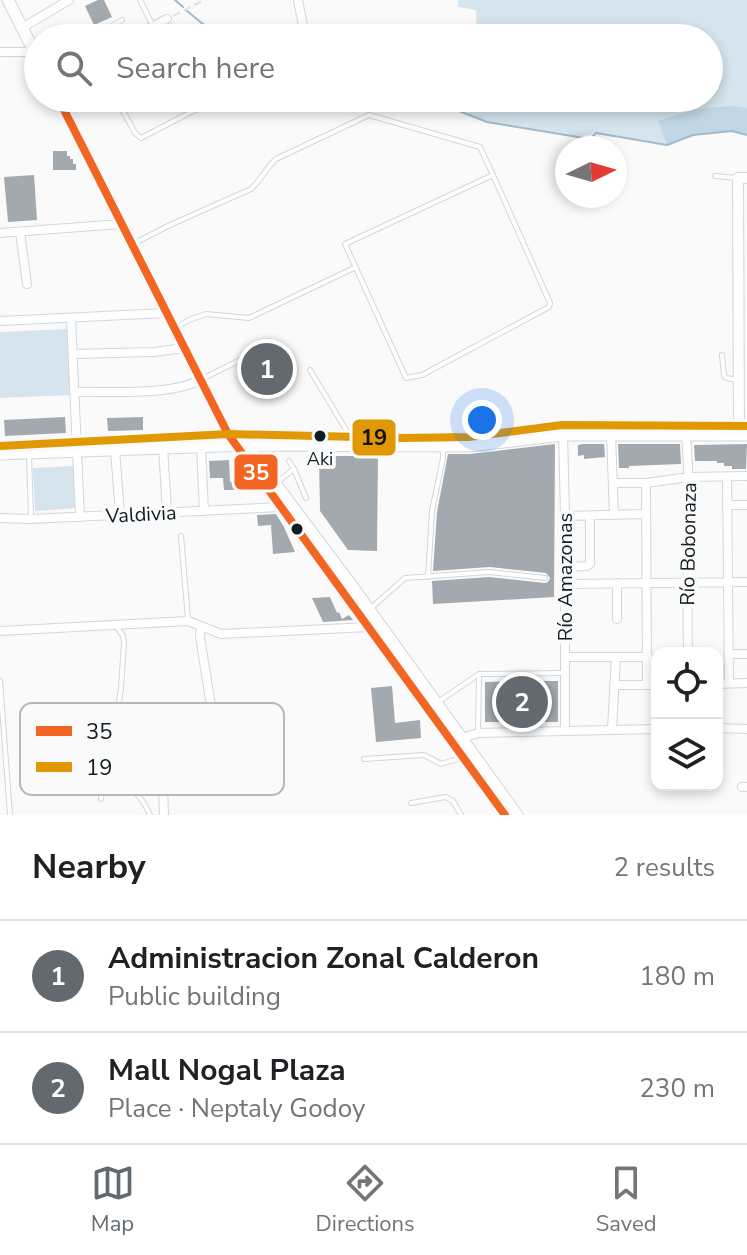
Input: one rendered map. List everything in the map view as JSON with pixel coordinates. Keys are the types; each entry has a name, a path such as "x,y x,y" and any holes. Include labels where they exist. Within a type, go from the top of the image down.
{"main road":[{"path":"8,0 24,32"},
{"path":"65,112 221,420 369,627 517,815"},
{"path":"0,454 162,442 469,437 563,430 743,430"},
{"path":"0,446 115,450 162,442 201,446 237,440 284,445 443,447 469,446 563,430 611,435 686,435 743,430"},
{"path":"237,440 267,471 436,703 464,758 505,815"},
{"path":"267,471 271,456 284,445"}],"street":[{"path":"29,24 69,0"},
{"path":"298,0 303,24"},
{"path":"157,24 167,19"},
{"path":"0,52 24,54"},
{"path":"742,178 743,367 739,380 743,430"},
{"path":"0,233 121,224"},
{"path":"20,232 27,284"},
{"path":"0,321 166,313"},
{"path":"71,319 80,517"},
{"path":"74,354 184,348"},
{"path":"75,392 173,390 200,380"},
{"name":"Río Amazonas","path":"563,430 565,730"},
{"path":"611,435 614,515"},
{"name":"Río Bobonaza","path":"686,435 689,477 688,647"},
{"path":"162,442 167,513"},
{"path":"201,446 204,511"},
{"path":"115,450 120,515"},
{"path":"614,483 747,476"},
{"path":"727,477 729,683"},
{"path":"646,483 647,685"},
{"path":"727,505 747,505"},
{"name":"Valdivia","path":"0,518 281,507"},
{"path":"565,516 646,514"},
{"path":"565,567 590,564 590,516"},
{"path":"565,584 747,582"},
{"path":"617,583 617,619"},
{"path":"0,631 188,621 221,634 369,627"},
{"path":"201,626 211,703"},
{"path":"729,654 747,654"},
{"path":"565,657 648,657"},
{"path":"612,729 616,657"},
{"path":"723,684 747,683"},
{"path":"614,685 651,685"},
{"path":"723,728 747,729"},
{"path":"457,740 478,733 651,729"},
{"path":"163,795 164,815"}],"lane":[{"path":"140,0 152,24"},
{"path":"115,24 122,20"},
{"path":"124,112 136,136 141,138 191,112"},
{"path":"132,245 251,189 276,159 369,115 480,147 493,175 550,303 549,307 422,375 406,378 345,244 493,175"},
{"path":"715,176 742,178"},
{"path":"174,329 206,314 249,318 356,267"},
{"path":"200,380 266,347"},
{"path":"722,355 724,376 739,380"},
{"path":"310,370 349,437"},
{"path":"428,577 432,511 443,447"},
{"path":"29,453 31,519"},
{"path":"289,461 306,498"},
{"path":"276,483 294,469"},
{"path":"181,536 188,621"},
{"path":"369,610 405,578 489,572 545,578"},
{"path":"116,625 124,643 119,703"},
{"path":"436,703 479,674 565,673"},
{"path":"478,733 479,674"},
{"path":"0,681 10,815"},
{"path":"364,759 424,755 441,764 464,758"},
{"path":"101,799 102,795"},
{"path":"138,795 150,815"},
{"path":"411,803 446,797 453,801 461,815"}],"path":[{"path":"167,19 204,0"}],"shaded area":[{"path":"458,0 747,0 747,135 732,131 694,135 667,145 596,133 573,136 487,122 468,114 723,112 723,24 476,24 476,10 458,7"},
{"path":"723,107 747,108 747,135 706,133 667,145 658,121 686,112 723,112"},
{"path":"68,329 71,395 0,398 0,332"},
{"path":"73,466 76,508 35,511 33,468"}],"building":[{"path":"104,0 112,17 94,24 85,6"},
{"path":"53,151 67,151 67,156 76,164 76,170 53,170"},
{"path":"34,175 37,220 8,222 4,177"},
{"path":"273,348 288,377 262,390 247,362"},
{"path":"65,417 66,433 5,436 4,420"},
{"path":"143,417 143,430 108,431 107,418"},
{"path":"555,444 554,597 433,604 432,581 489,577 545,583 550,578 546,573 490,567 433,571 437,512 448,454"},
{"path":"604,444 605,457 584,459 584,455 578,456 578,445"},
{"path":"618,444 680,444 681,464 619,468"},
{"path":"747,444 746,469 732,469 732,466 724,466 724,463 717,461 695,461 694,445"},
{"path":"319,456 378,456 377,551 348,550 320,511"},
{"path":"229,460 230,482 234,482 235,490 224,490 223,478 210,478 209,461"},
{"path":"276,514 295,552 273,554 271,525 258,526 257,515"},
{"path":"330,597 342,619 349,615 353,620 323,622 312,598"},
{"path":"558,681 558,722 485,722 485,682"},
{"path":"392,686 395,723 420,720 421,738 376,742 371,688"}],"waterway":[{"path":"175,0 183,7"},
{"path":"187,11 203,24"},
{"path":"462,112 487,122 590,139 596,133 667,145 693,135 732,131 747,135"}],"transit line":[{"name":"35","path":"65,112 228,434 505,815"},
{"name":"19","path":"0,446 228,434 469,437 562,425 747,426"}],"place":[{"name":"Administracion Zonal Calderon","path":"267,369"},
{"name":"Aki","path":"320,436"},
{"name":"Mall Nogal Plaza","path":"522,702"}]}
